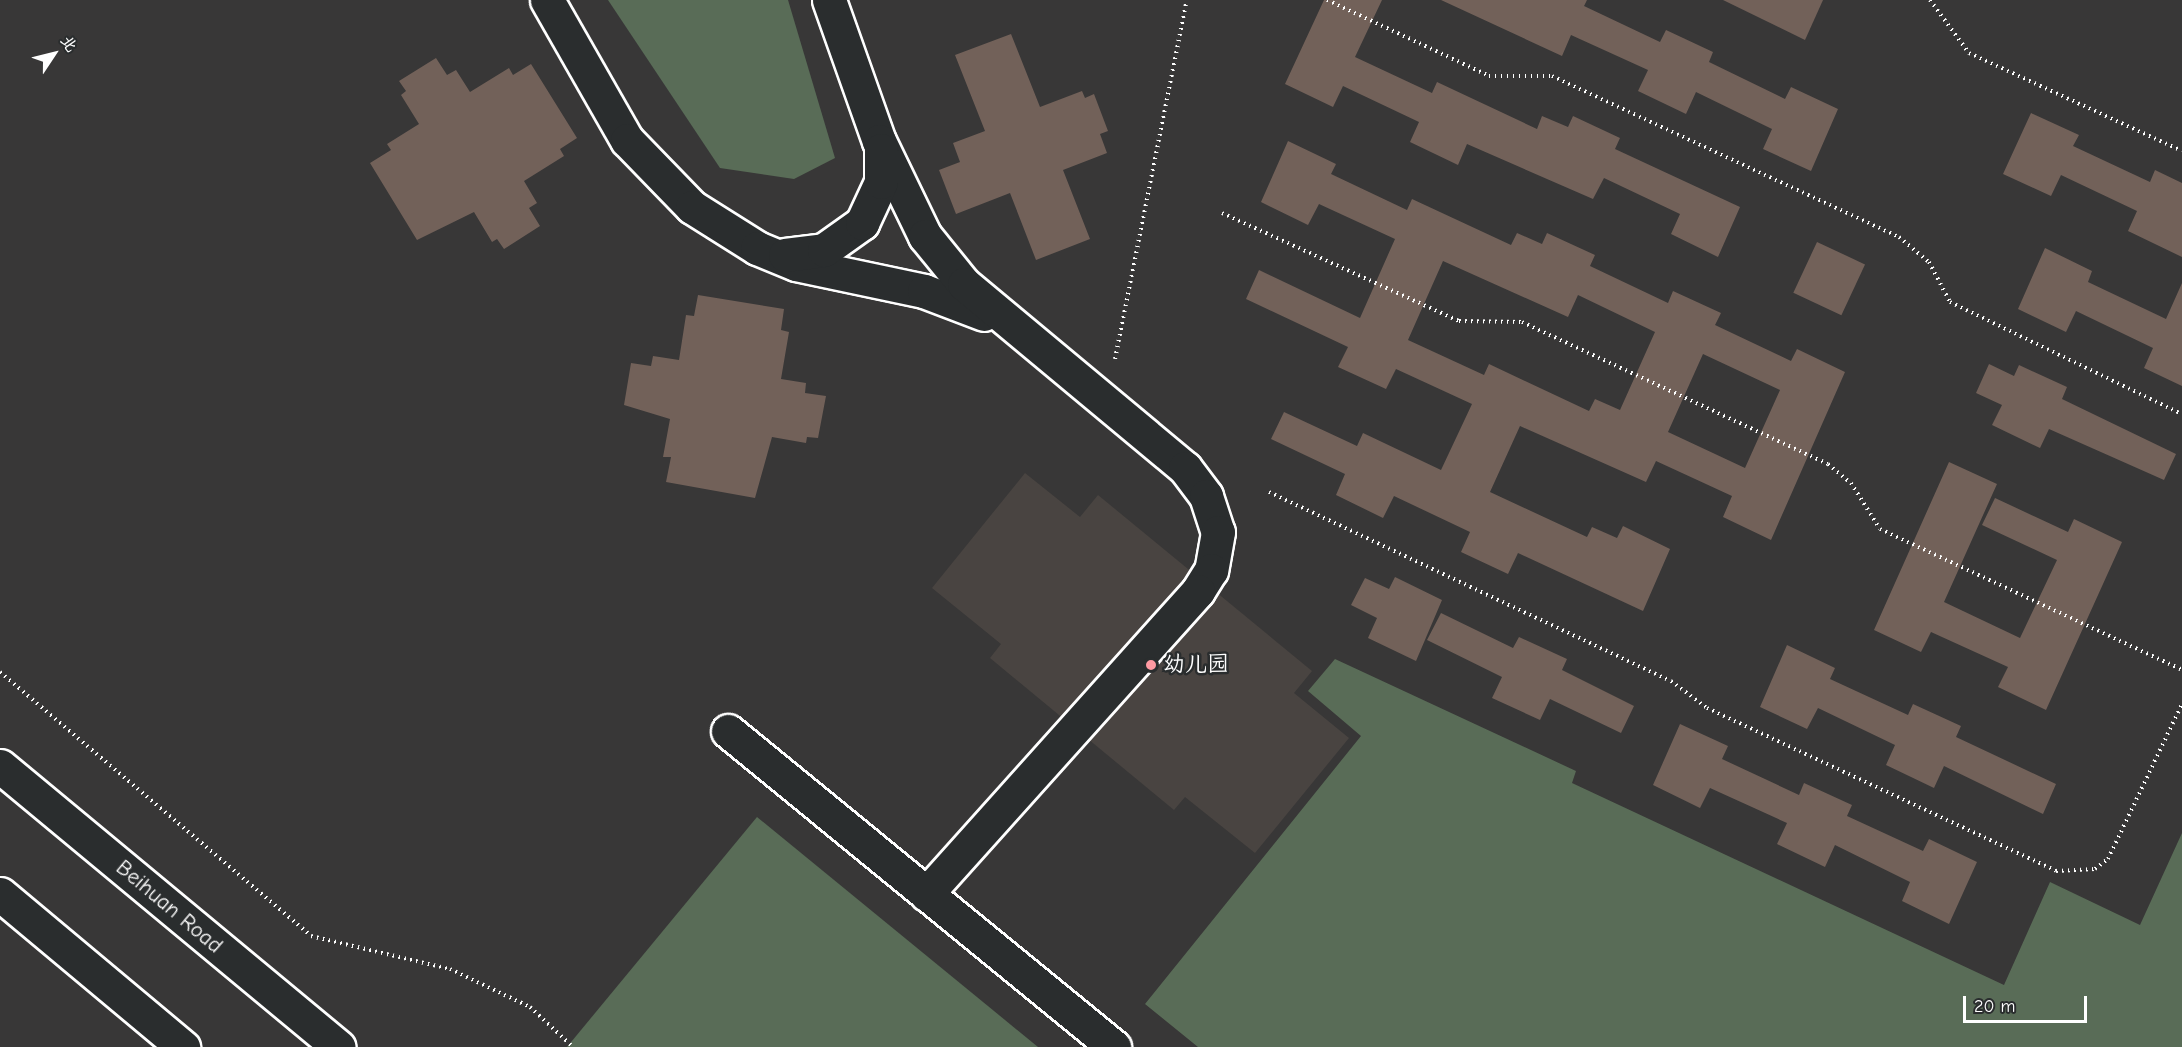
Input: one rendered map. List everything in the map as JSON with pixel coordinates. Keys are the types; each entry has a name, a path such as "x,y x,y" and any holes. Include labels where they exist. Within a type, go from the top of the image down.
{"main road":[{"path":"547,0 633,147 692,207 757,248 834,274 951,299 1029,342"},
{"path":"829,0 879,141 925,236 964,284 1029,342 1197,480 1218,532 1211,570 1198,591 926,894"},
{"path":"757,248 804,256 851,233 876,198 879,141"},
{"path":"728,732 1114,1047"},
{"name":"Beihuan Road","path":"0,766 339,1047"},
{"path":"0,894 183,1047"}],"path":[{"path":"1106,404 1187,0"},
{"path":"1327,0 1489,76 1552,76 1899,237 1929,262 1950,302 2182,414"},
{"path":"1930,0 1969,53 2182,151"},
{"path":"1222,213 1459,321 1522,322 1828,464 1851,483 1880,529 2182,670"},
{"path":"1269,492 1671,681 1707,708 2056,871 2095,869 2108,859 2182,704"},
{"path":"0,672 311,936 450,969 530,1007 573,1047"}],"shaded area":[{"name":"幼儿园","path":"1025,473 1080,517 1098,495 1312,671 1294,693 1349,738 1255,853 1185,797 1174,810 990,658 1001,644 932,588"}],"green space":[{"path":"608,0 788,0 835,158 794,179 720,168"},
{"path":"1335,659 1576,771 1572,783 2004,985 2050,882 2140,925 2182,833 2182,1047 1198,1047 1145,1004 1361,736 1308,691"},
{"path":"757,817 1038,1047 567,1047"}],"building":[{"path":"1324,0 1382,0 1355,57 1432,93 1437,82 1537,129 1542,116 1568,127 1573,116 1620,138 1615,149 1740,207 1718,257 1671,234 1680,214 1604,178 1593,199 1467,144 1458,165 1410,142 1419,122 1343,86 1333,107 1285,84"},
{"path":"1441,0 1587,0 1584,6 1660,42 1666,30 1713,52 1709,62 1785,99 1791,87 1838,109 1811,171 1763,149 1772,129 1696,92 1686,114 1638,91 1648,70 1571,35 1562,56"},
{"path":"1723,0 1823,0 1805,40"},
{"path":"1011,34 1040,107 1082,91 1085,98 1094,94 1108,131 1100,134 1107,153 1063,170 1090,239 1036,260 1010,193 956,214 939,170 960,162 953,143 985,131 955,55"},
{"path":"436,58 447,75 456,70 470,92 509,68 513,75 531,64 577,138 560,149 564,156 524,181 537,203 529,208 540,226 504,249 497,239 492,242 474,212 417,240 370,163 391,150 387,144 419,124 401,95 406,91 399,81"},
{"path":"2031,113 2079,135 2073,146 2150,182 2155,170 2182,183 2182,257 2128,231 2137,211 2061,175 2051,196 2003,174"},
{"path":"1288,141 1336,164 1331,174 1407,210 1412,199 1511,245 1517,233 1542,244 1547,233 1595,255 1590,266 1668,303 1673,291 1721,313 1715,325 1791,361 1797,349 1845,372 1771,540 1723,517 1732,496 1656,461 1646,482 1520,426 1490,492 1587,537 1592,527 1617,538 1623,526 1670,549 1643,611 1518,553 1508,574 1461,552 1470,532 1394,496 1383,518 1336,495 1345,474 1271,439 1284,412 1357,446 1363,433 1441,470 1472,404 1396,369 1386,389 1338,367 1348,347 1246,299 1259,270 1360,318 1395,239 1319,204 1308,225 1261,202","holes":["1443,261 1568,317 1578,295 1655,332 1620,410 1595,399 1589,411 1489,364 1484,375 1408,340","1703,354 1780,390 1745,468 1668,432"]},
{"path":"1817,242 1865,264 1841,315 1793,293"},
{"path":"2045,248 2092,271 2088,282 2166,319 2182,283 2182,386 2144,368 2153,348 2076,311 2066,332 2018,309"},
{"path":"698,295 784,309 781,330 789,332 781,379 806,383 805,393 826,396 818,438 807,437 806,443 772,437 755,498 666,482 671,457 663,457 670,419 624,405 631,363 651,366 653,356 679,360 686,315 694,316"},
{"path":"1989,364 2014,376 2019,365 2067,387 2062,399 2176,454 2164,480 2049,429 2040,448 1992,425 2002,405 1976,393"},
{"path":"1949,462 1997,484 1944,602 2020,638 2057,560 1982,525 1995,498 2068,532 2074,519 2122,542 2046,710 1998,687 2008,667 1931,632 1921,652 1874,630"},
{"path":"1395,577 1442,600 1416,661 1368,638 1377,618 1351,605 1365,578 1389,589"},
{"path":"1441,613 1513,648 1519,637 1567,659 1562,670 1634,706 1621,733 1550,699 1540,720 1492,698 1502,677 1427,640"},
{"path":"1787,645 1835,668 1830,679 1908,715 1913,704 1961,726 1956,737 2056,784 2043,814 1944,766 1934,788 1886,765 1895,745 1818,708 1807,729 1760,707"},
{"path":"1680,724 1728,746 1722,759 1799,795 1804,783 1852,805 1847,816 1923,851 1929,839 1977,862 1949,924 1902,901 1910,882 1835,845 1825,867 1777,844 1787,823 1710,788 1700,808 1653,785"}],"place":[{"name":"幼儿园","path":"1151,665"}]}
